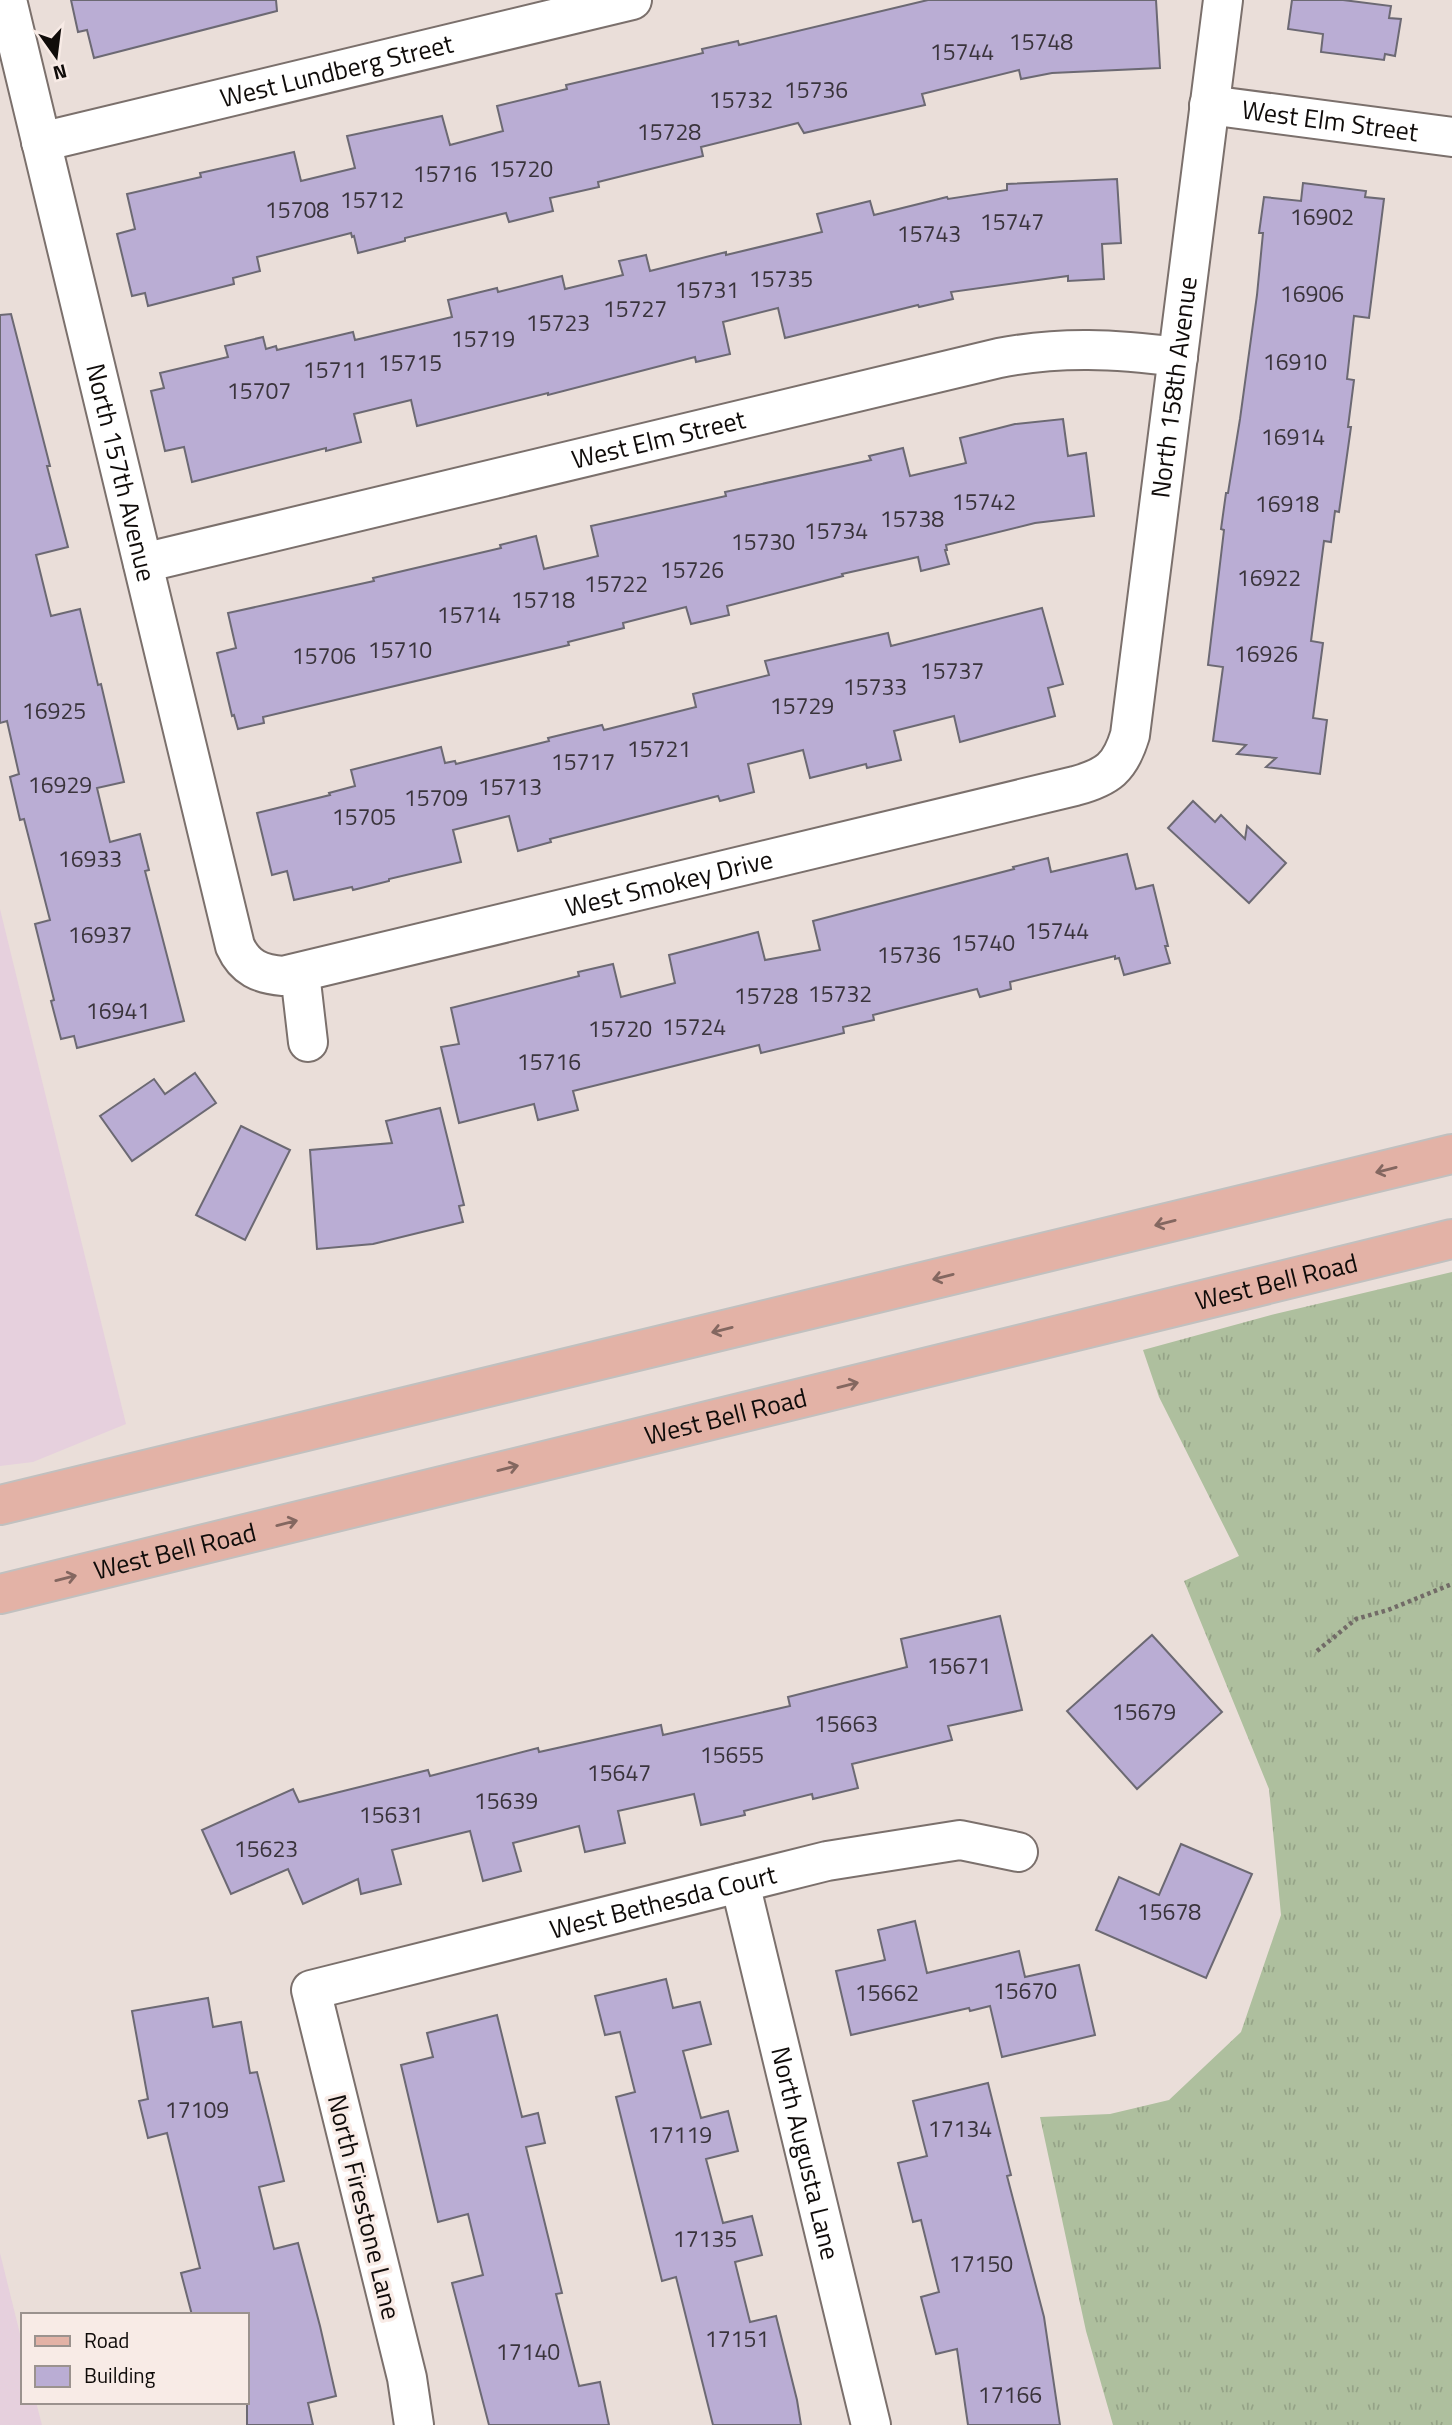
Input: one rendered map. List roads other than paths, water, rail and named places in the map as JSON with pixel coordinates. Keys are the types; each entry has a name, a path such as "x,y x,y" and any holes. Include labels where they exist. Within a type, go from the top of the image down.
{"main road":[{"path":"0,1505 1452,1154"},
{"name":"West Bell Road","path":"0,1594 1452,1239"}],"street":[{"name":"North 157th Avenue","path":"7,0 235,946"},
{"name":"West Lundberg Street","path":"41,142 632,0"},
{"name":"North 158th Avenue","path":"1112,770 1124,754 1130,735 1223,0"},
{"name":"West Elm Street","path":"1209,105 1452,137"},
{"name":"West Elm Street","path":"143,564 1027,352 1121,349 1178,357"},
{"name":"West Smokey Drive","path":"235,946 241,958 252,969 283,976 300,973 1075,786 1095,780 1112,770"},
{"path":"300,973 308,1042"},
{"name":"West Bethesda Court","path":"311,1990 827,1861 960,1840 1018,1852"},
{"name":"North Augusta Lane","path":"740,1883 871,2425"},
{"name":"North Firestone Lane","path":"311,1990 407,2378 414,2425"}]}
